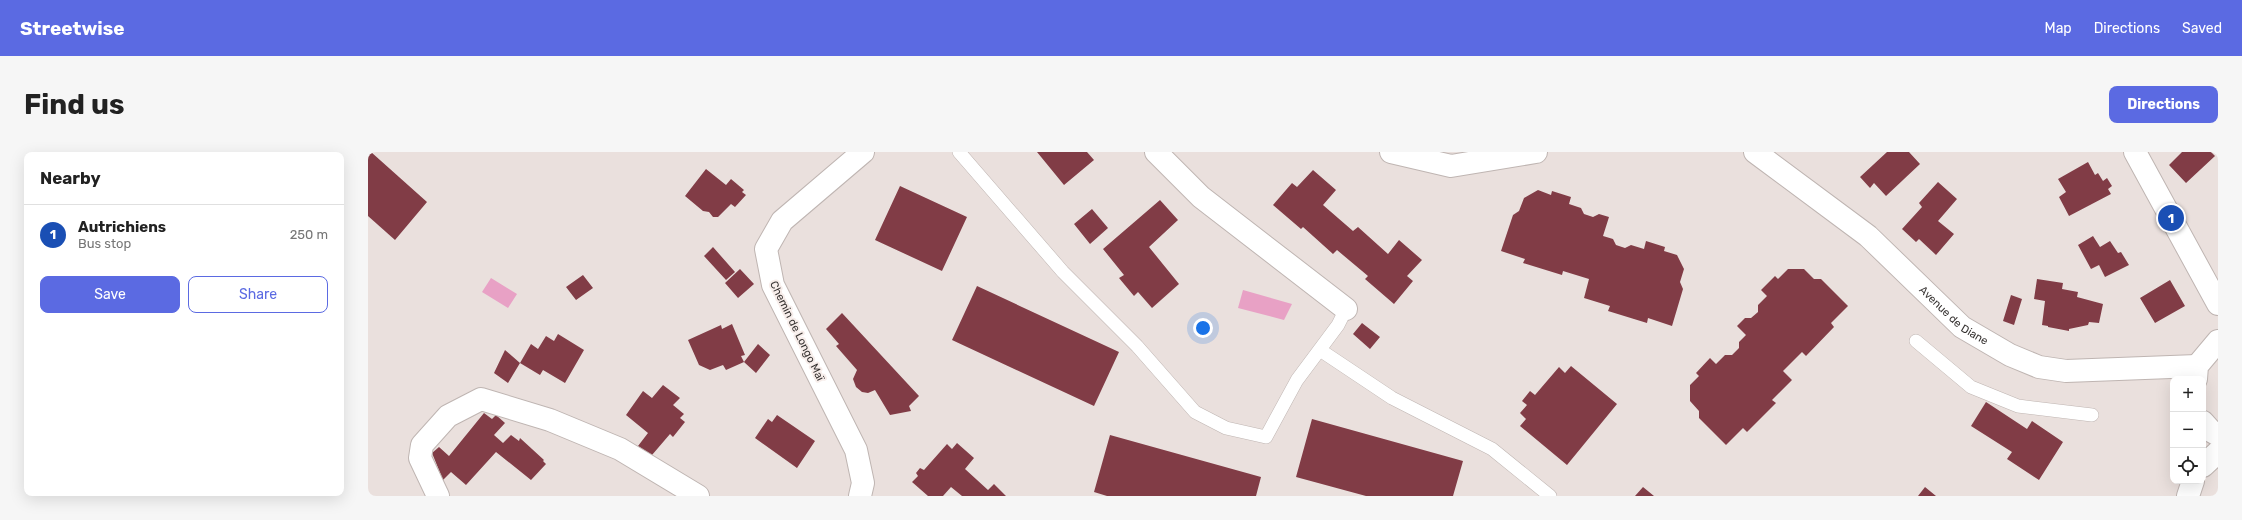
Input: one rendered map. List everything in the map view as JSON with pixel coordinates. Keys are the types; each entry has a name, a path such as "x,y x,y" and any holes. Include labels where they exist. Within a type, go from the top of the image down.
{"street":[{"name":"Chemin de Longo Maï","path":"860,496 863,483 856,450 773,285 766,250 782,221 863,152"},
{"path":"1156,152 1202,197 1346,309"},
{"path":"1391,152 1451,166 1536,152"},
{"name":"Avenue de Diane","path":"1755,152 1868,236 1962,327 2010,355 2039,368 2066,371 2196,372"},
{"path":"2135,152 2218,304"},
{"path":"2196,372 2218,341"},
{"path":"438,496 420,458 422,445 448,416 482,399 550,420 620,449 698,496"},
{"path":"2206,425 2211,431 2218,435"},
{"path":"2188,496 2192,484"}],"lane":[{"path":"958,152 1063,272 1137,346 1195,412 1226,428 1266,437 1298,380 1338,325 1346,309"},
{"path":"1916,341 1971,387 2018,406 2092,415"},
{"path":"1320,350 1392,398 1492,449 1550,496"}],"shaded area":[{"path":"491,278 517,294 508,308 482,292"},
{"path":"1243,290 1292,304 1284,320 1238,308"}],"building":[{"path":"368,152 371,152 427,202 395,240 368,216"},
{"path":"1037,152 1087,152 1094,160 1064,185"},
{"path":"1887,152 1909,152 1920,164 1886,196 1874,183 1870,188 1860,177"},
{"path":"2182,152 2211,152 2215,156 2186,183 2169,165"},
{"path":"2088,162 2095,175 2098,173 2103,181 2107,178 2112,186 2108,189 2111,194 2069,216 2059,197 2066,192 2058,179"},
{"path":"706,169 726,185 731,179 744,190 742,192 746,195 735,207 731,204 718,217 713,217 709,212 703,211 685,196"},
{"path":"1313,170 1336,190 1323,205 1353,231 1358,227 1388,254 1399,240 1422,260 1407,276 1413,281 1394,304 1365,279 1368,276 1337,250 1333,254 1303,227 1301,229 1273,205 1292,183 1297,187"},
{"path":"1938,182 1957,199 1938,221 1954,234 1936,255 1919,239 1916,242 1902,229 1922,207 1919,203"},
{"path":"900,186 967,217 942,271 875,240"},
{"path":"1538,190 1551,195 1552,191 1571,197 1569,204 1581,208 1584,214 1593,217 1599,214 1609,217 1603,236 1613,239 1616,245 1625,248 1631,245 1644,249 1646,241 1665,247 1664,251 1677,255 1684,269 1680,282 1683,289 1672,326 1648,318 1647,323 1608,311 1610,306 1584,298 1589,279 1563,271 1562,275 1523,263 1525,259 1501,251 1513,215 1519,211 1524,198"},
{"path":"1160,200 1178,220 1149,247 1179,284 1152,308 1138,292 1134,296 1119,278 1124,275 1103,249"},
{"path":"1092,209 1108,228 1090,244 1074,224"},
{"path":"2093,236 2100,247 2110,241 2118,253 2121,252 2129,265 2105,277 2099,265 2091,269 2078,245"},
{"path":"713,247 735,272 726,280 704,256"},
{"path":"740,269 754,284 738,298 725,283"},
{"path":"1788,269 1804,269 1814,279 1821,279 1848,306 1831,323 1834,327 1806,356 1802,352 1783,371 1792,380 1772,400 1776,403 1747,432 1743,428 1726,445 1699,418 1699,411 1690,401 1690,385 1699,376 1696,373 1710,358 1716,364 1725,355 1732,355 1739,348 1739,342 1746,335 1737,326 1745,318 1751,318 1758,312 1758,305 1767,296 1761,290 1775,276 1778,279"},
{"path":"583,275 593,288 576,300 566,287"},
{"path":"2037,279 2063,283 2062,289 2078,292 2077,297 2103,304 2099,323 2089,322 2088,325 2069,329 2069,331 2042,325 2045,301 2034,299"},
{"path":"2170,280 2185,306 2155,323 2140,298"},
{"path":"977,286 1119,352 1094,406 952,340"},
{"path":"2011,295 2022,299 2014,325 2003,321"},
{"path":"842,313 919,396 909,406 911,411 890,415 875,390 868,393 862,392 856,387 853,379 857,370 836,346 839,344 826,329"},
{"path":"1362,323 1380,337 1370,349 1353,334"},
{"path":"732,324 745,355 741,356 744,362 726,370 723,365 710,370 699,365 688,340 721,325 722,329"},
{"path":"558,334 584,350 565,383 543,370 540,375 520,363 531,344 538,349 546,336 554,341"},
{"path":"758,344 770,355 756,373 744,362"},
{"path":"505,350 520,363 508,383 494,373"},
{"path":"1571,366 1617,404 1567,465 1520,426 1526,419 1520,413 1527,405 1522,401 1530,391 1535,395 1559,367 1565,373"},
{"path":"663,385 680,398 673,405 684,414 680,418 685,422 673,437 670,434 652,455 638,446 648,433 626,415 643,391 652,398"},
{"path":"1986,402 2027,429 2032,421 2063,442 2039,480 2007,459 2012,452 1971,426"},
{"path":"484,413 492,419 496,415 505,423 494,435 503,443 511,435 519,441 520,438 544,460 543,461 546,464 531,480 496,452 466,485 451,472 443,480 432,453 439,447 449,456"},
{"path":"777,415 815,441 797,468 755,438 768,419 772,422"},
{"path":"1312,419 1463,461 1453,496 1366,496 1296,477"},
{"path":"1110,435 1261,477 1256,496 1107,496 1094,492"},
{"path":"957,443 974,458 965,469 988,490 994,484 1006,496 962,496 951,487 943,496 928,496 912,482 918,476 916,473 920,468 924,470 947,444 952,449"},
{"path":"1643,487 1654,496 1635,496"},
{"path":"1925,487 1936,496 1918,496"}],"place":[{"name":"Autrichiens","path":"2171,218"}]}
